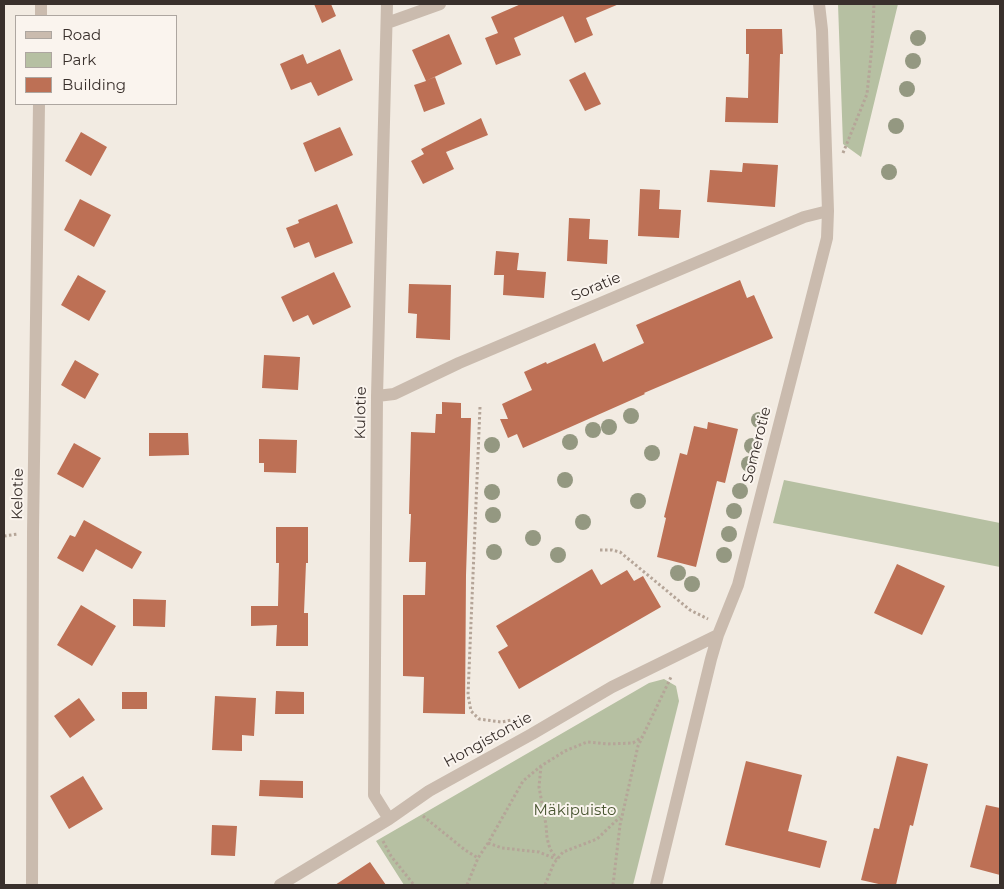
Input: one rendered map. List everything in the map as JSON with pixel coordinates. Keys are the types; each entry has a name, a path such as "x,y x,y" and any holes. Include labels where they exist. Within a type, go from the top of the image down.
{"street":[{"name":"Kulotie","path":"387,4 378,396 374,795 389,819"},
{"path":"387,23 440,4"},
{"name":"Somerotie","path":"656,885 720,630 738,585 827,238 828,211 822,30 819,4"},
{"name":"Kelotie","path":"32,885 33,532 39,105"},
{"name":"Soratie","path":"378,396 394,394 459,363 804,217 828,211"},
{"name":"Hongistontie","path":"280,885 375,828 429,791 612,687 683,652 720,630"}],"path":[{"path":"842,156 868,94 874,4"},
{"path":"480,407 468,695 471,711 479,719 501,722 523,718"},
{"path":"600,550 620,552 690,610 720,630"},
{"path":"613,885 622,816 638,746 683,652"},
{"path":"467,885 478,858 523,781 541,766 565,751 587,742 607,744 633,742 642,737"},
{"path":"541,766 538,787 547,838 550,849 557,860"},
{"path":"411,804 429,822 478,858"},
{"path":"545,885 563,852 597,839 622,816"},
{"path":"375,828 391,856 414,885"},
{"path":"488,843 502,848 539,852 557,860"}],"green space":[{"path":"838,4 898,4 861,157 843,144"},
{"path":"784,480 1000,523 1000,567 773,523"},
{"name":"Mäkipuisto","path":"664,679 676,686 679,701 633,885 404,885 376,841 649,683"}],"building":[{"path":"314,4 331,4 336,16 322,23"},
{"path":"521,4 619,4 586,18 593,35 575,43 563,16 514,38 521,55 496,65 485,38 498,33 491,17"},
{"path":"746,29 782,29 783,54 780,54 778,123 725,122 726,97 748,98 749,54 746,54"},
{"path":"449,34 462,64 428,80 435,77 445,104 424,112 414,85 426,81 412,50"},
{"path":"340,49 353,80 318,96 311,82 291,90 280,64 303,54 307,64"},
{"path":"585,72 601,104 585,111 569,80"},
{"path":"481,118 488,135 446,152 454,169 423,184 411,161 424,154 421,149"},
{"path":"340,127 353,155 315,172 303,143"},
{"path":"81,132 107,147 91,176 65,161"},
{"path":"743,163 778,165 775,207 707,202 710,170 742,172"},
{"path":"640,189 660,190 659,209 681,210 679,238 638,236"},
{"path":"80,199 111,215 94,247 64,230"},
{"path":"337,204 353,243 315,258 309,242 294,248 286,228 299,223 298,220"},
{"path":"569,218 590,219 589,239 608,240 607,264 567,261"},
{"path":"496,251 519,253 517,270 546,272 544,298 503,295 504,275 494,275"},
{"path":"334,272 351,307 313,325 308,315 293,322 281,297"},
{"path":"78,275 106,291 89,321 61,305"},
{"path":"740,280 747,298 754,295 773,338 644,393 523,448 517,434 508,438 500,419 508,419 502,404 532,390 524,372 595,343 603,362 644,343 636,325"},
{"path":"409,284 451,285 450,340 416,338 417,314 408,313"},
{"path":"264,355 300,357 298,390 262,388"},
{"path":"75,360 99,374 85,399 61,385"},
{"path":"442,402 461,403 461,418 471,418 466,575 465,714 423,713 424,677 403,676 403,595 425,595 426,562 409,562 411,432 435,433 436,414 442,414"},
{"path":"708,422 738,429 725,483 717,481 696,567 657,557 666,518 664,517 680,453 687,455 694,426 707,429"},
{"path":"149,433 188,433 189,455 149,456"},
{"path":"259,439 297,440 296,473 264,472 264,463 259,463"},
{"path":"74,443 101,458 83,488 57,474"},
{"path":"84,520 142,552 132,569 96,549 83,572 57,558 70,535 75,537"},
{"path":"276,527 308,527 308,563 306,563 304,613 308,613 308,646 276,646 277,625 251,626 251,606 278,606 279,563 276,563"},
{"path":"897,564 945,586 922,635 874,613"},
{"path":"592,569 601,585 627,570 634,581 643,576 661,607 519,689 498,652 508,646 496,626"},
{"path":"133,599 166,600 165,627 133,626"},
{"path":"81,605 116,626 92,666 57,645"},
{"path":"276,691 304,692 304,714 275,714"},
{"path":"122,692 147,692 147,709 122,709"},
{"path":"215,696 256,698 254,736 242,735 242,751 212,750"},
{"path":"79,698 95,720 70,738 54,716"},
{"path":"897,756 928,764 913,826 910,825 896,885 883,885 861,880 874,828 879,829"},
{"path":"746,761 802,775 788,831 827,841 820,868 725,845"},
{"path":"83,776 103,809 69,829 50,796"},
{"path":"260,780 303,781 303,798 259,796"},
{"path":"986,805 1000,808 1000,875 970,867"},
{"path":"212,825 237,826 235,856 211,855"},
{"path":"370,862 386,885 335,885"}]}
